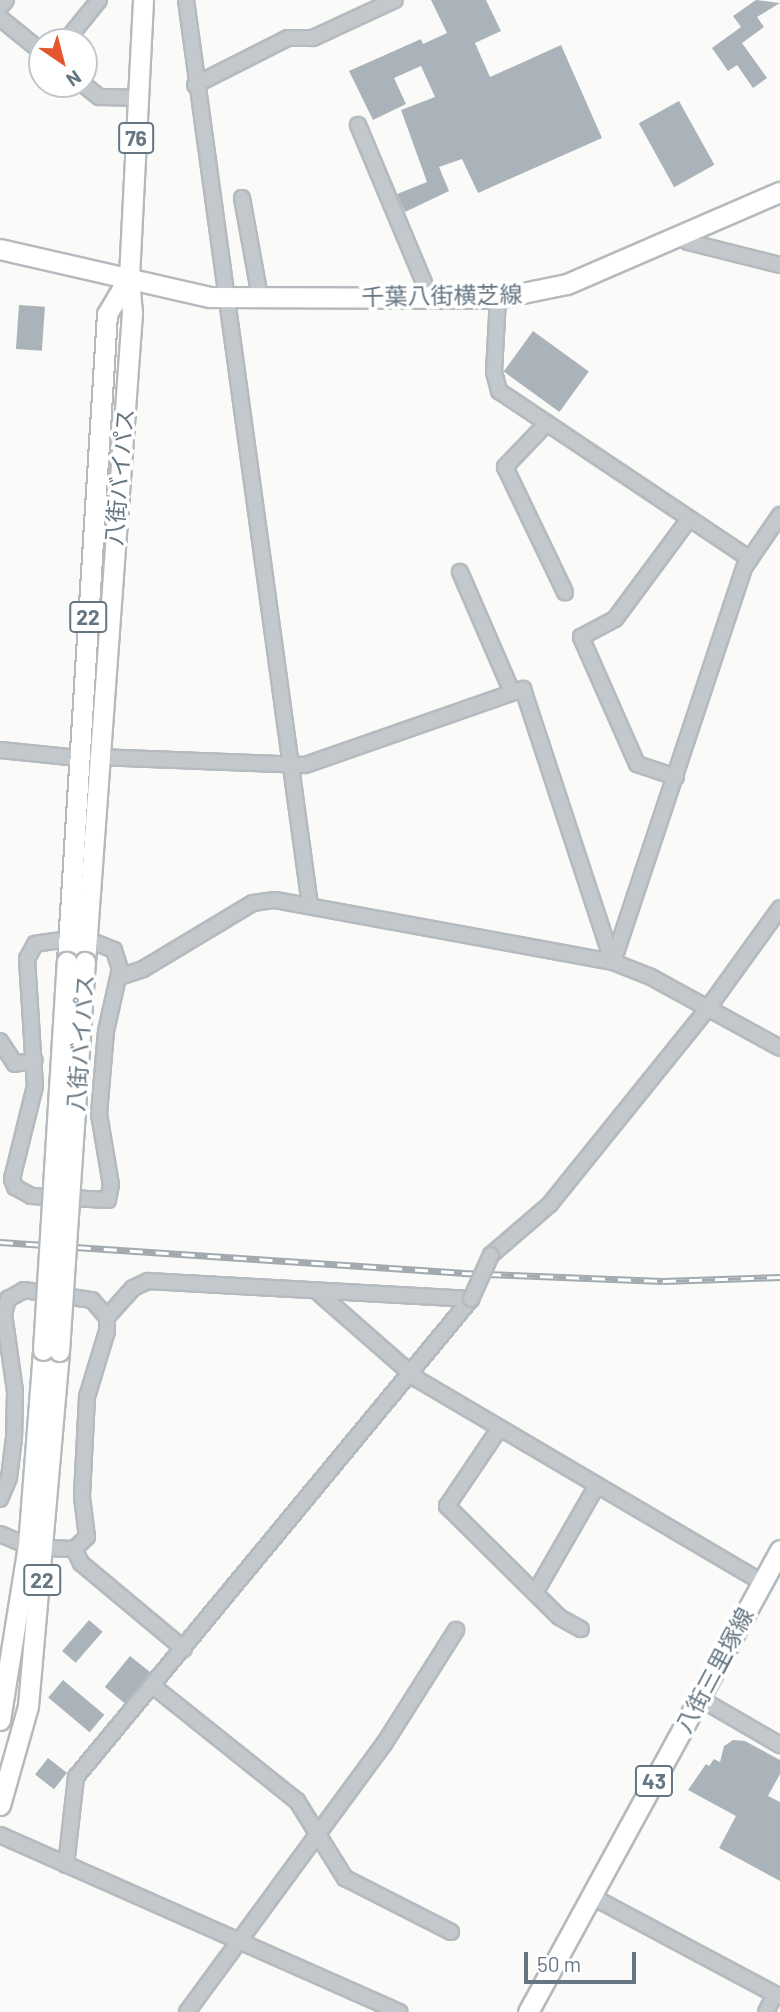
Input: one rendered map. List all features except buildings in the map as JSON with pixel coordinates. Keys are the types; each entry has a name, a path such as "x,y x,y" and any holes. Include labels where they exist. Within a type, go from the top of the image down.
{"main road":[{"name":"八街バイパス","path":"0,1805 28,1706 78,939 107,314 128,277 143,0"},
{"name":"千葉八街横芝線","path":"0,248 128,277 193,295 498,298 568,284 780,192"},
{"name":"八街バイパス","path":"0,1720 37,1547"},
{"name":"八街三里塚線","path":"528,2012 780,1550"}],"street":[{"path":"0,7 6,0"},
{"path":"76,28 99,0"},
{"path":"186,0 223,297 310,905"},
{"path":"195,85 288,38 313,37 395,0"},
{"path":"0,18 28,41"},
{"path":"98,96 138,98"},
{"path":"358,125 430,297"},
{"path":"242,198 260,297"},
{"path":"681,235 688,242 780,265"},
{"path":"498,298 495,381 499,391 750,559"},
{"path":"547,423 505,467 565,593"},
{"path":"613,962 750,559 780,515"},
{"path":"676,777 637,764 581,637 615,619 688,519"},
{"path":"460,572 512,692"},
{"path":"0,750 88,758 305,765 523,689 613,962"},
{"path":"119,977 143,969 254,903 275,900 613,962 708,1008 780,1048"},
{"path":"66,1865 76,1777 471,1299 491,1255 550,1204 708,1008 780,908"},
{"path":"78,939 114,950 119,977 106,1031 99,1114 111,1185 108,1200 32,1196 15,1187 15,1168 32,1108 35,1060 27,959 35,944 78,939"},
{"path":"0,1041 15,1064 35,1060"},
{"path":"0,1534 37,1547 74,1549 83,1543 88,1529 82,1497 87,1397 107,1317 133,1288 148,1281 320,1294 471,1299"},
{"path":"1,1492 12,1467 14,1415 4,1314 8,1299 24,1290 92,1300 107,1317"},
{"path":"320,1294 411,1372 499,1429 761,1582"},
{"path":"499,1429 447,1506 559,1617 580,1629"},
{"path":"535,1593 596,1487"},
{"path":"74,1549 81,1563 184,1649"},
{"path":"187,2012 384,1744 456,1630"},
{"path":"153,1686 296,1801 345,1878 451,1932"},
{"path":"699,1698 780,1745"},
{"path":"0,1835 400,2012"},
{"path":"591,1896 777,1995 766,2012"}],"railway":[{"path":"0,1242 462,1273 663,1281 780,1277"}]}
